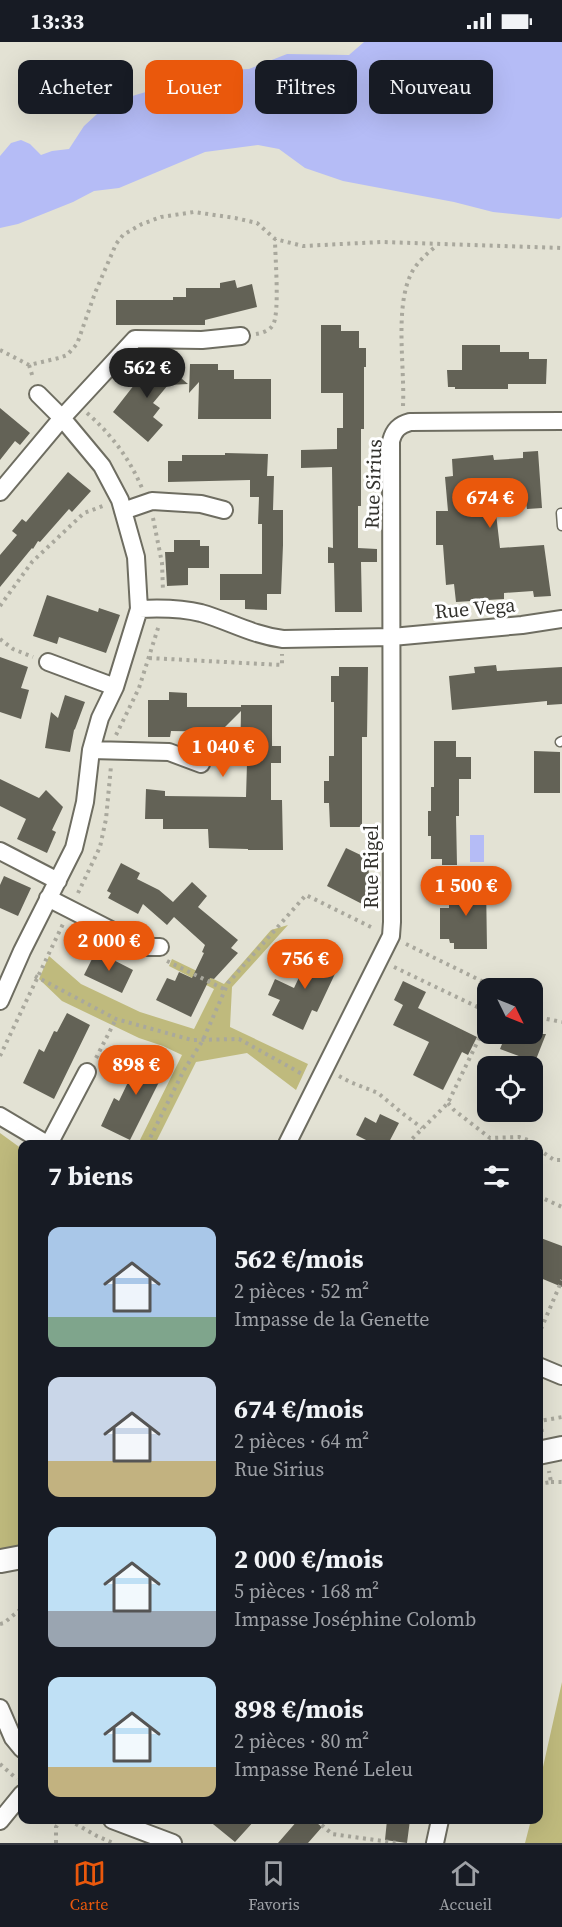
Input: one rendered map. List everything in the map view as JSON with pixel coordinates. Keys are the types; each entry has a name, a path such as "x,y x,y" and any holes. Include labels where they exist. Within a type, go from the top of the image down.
{"street":[{"path":"0,492 62,418 135,339 202,339 241,336"},
{"path":"0,1001 22,951 74,848 86,802 91,750 100,718 115,687 139,609 136,557 122,505 102,465 38,394"},
{"name":"Rue Sirius","path":"392,637 391,441 398,427 410,422 562,421"},
{"path":"122,505 152,501 201,504 224,510"},
{"name":"Rue Vega","path":"139,609 161,608 201,613 246,631 283,639 392,637 562,619"},
{"name":"Rue Rigel","path":"289,1140 391,936 392,637"},
{"path":"48,662 115,687"},
{"path":"91,750 169,752 201,764"},
{"path":"0,851 58,881"},
{"path":"48,898 144,947 160,947"},
{"path":"50,1140 87,1072"},
{"path":"0,1116 41,1140"},
{"path":"543,1368 562,1376"},
{"path":"543,1452 562,1448"},
{"path":"0,1708 18,1744"},
{"path":"0,1821 18,1799"},
{"path":"122,1824 172,1843"},
{"path":"435,1843 439,1824"}],"lane":[{"path":"561,513 562,526"}],"path":[{"path":"0,350 29,364 58,358 73,350 77,345 95,293 116,244 123,235 142,224 161,217 194,212 235,218 257,223 274,239 303,246 381,242 562,248"},
{"path":"241,336 264,333 273,326 276,312 274,239"},
{"path":"403,424 402,316 405,293 412,272 438,244"},
{"path":"0,606 32,562 84,513 122,505"},
{"path":"0,639 13,649 48,662"},
{"path":"149,658 282,664 283,639"},
{"path":"149,1140 184,1070 203,1040 228,983 306,895"},
{"path":"160,947 164,959 226,990"},
{"path":"22,951 32,975 116,1019 192,1040 239,1038 318,1083"},
{"path":"380,960 477,1007"},
{"path":"87,1072 99,1054 116,1019"},
{"path":"543,1019 562,1023"},
{"path":"411,1140 448,1103 477,1043"},
{"path":"326,1068 350,1083 378,1093 422,1128"},
{"path":"448,1103 490,1138 509,1136 527,1140"},
{"path":"543,1152 554,1160 562,1160"},
{"path":"543,1198 562,1207"},
{"path":"543,1324 562,1280"},
{"path":"551,1482 562,1482"},
{"path":"0,1624 18,1611"},
{"path":"0,1764 18,1780"},
{"path":"56,1843 58,1824"},
{"path":"77,1824 113,1843"},
{"path":"321,1824 332,1834 397,1843"}],"shaded area":[{"path":"288,925 232,987 230,1027 308,1064 296,1090 247,1053 196,1062 157,1140 140,1140 182,1055 139,1038 62,1001 39,979 49,956 81,984 140,1012 194,1029 214,989 169,966 172,959 224,984 271,930"},
{"path":"0,1133 18,1146 18,1551 0,1556"},
{"path":"562,1682 562,1843 525,1843 530,1824 543,1824 543,1767"}],"water":[{"path":"364,42 562,42 562,217 559,219 493,212 454,202 343,181 305,168 279,149 258,145 205,152 119,188 94,191 18,224 0,228 0,156 11,143 21,140 30,144 41,155 69,149 84,126 97,114 133,114 133,96 145,92 145,114 243,114 243,69 255,67 255,114 357,114 357,60 272,60 287,54 349,55"},
{"path":"470,835 484,835 484,862 470,862"}],"building":[{"path":"235,280 237,288 252,284 257,307 205,320 205,325 116,325 116,300 173,300 173,297 186,297 186,288 220,288 220,283"},
{"path":"321,325 341,325 341,331 359,331 359,348 366,348 358,548 377,549 377,562 361,562 362,612 335,612 334,563 328,563 328,547 333,548 332,467 301,468 301,450 337,449 337,428 343,428 343,393 321,393"},
{"path":"462,345 500,345 500,352 529,352 529,359 547,359 546,384 508,384 508,389 448,387 447,370 462,370"},
{"path":"156,357 188,384 168,385 153,403 160,408 153,417 163,425 148,442 113,412"},
{"path":"190,364 218,364 218,370 234,370 234,379 271,379 271,419 198,419 199,382 189,393"},
{"path":"0,408 30,433 20,445 15,441 0,460"},
{"path":"538,451 542,508 527,509 526,503 495,505 500,548 544,545 551,596 534,597 533,591 504,593 504,599 456,602 454,584 446,585 443,545 436,545 436,511 448,511 445,477 453,476 452,459 493,455 494,460 523,458 523,452"},
{"path":"225,453 268,454 267,476 274,476 273,510 283,510 281,594 267,594 267,610 245,609 245,600 220,600 220,574 262,574 262,524 258,524 259,497 250,497 250,480 168,482 168,461 182,461 182,455 225,455"},
{"path":"68,472 91,491 72,512 69,509 40,542 38,541 0,587 0,555 17,535 12,531 22,519 26,522"},
{"path":"174,540 200,540 200,546 209,546 209,568 188,568 188,585 167,586 165,552 174,552"},
{"path":"47,595 98,612 99,608 120,615 106,653 59,637 57,644 33,636"},
{"path":"0,657 28,667 21,688 29,690 21,719 0,712"},
{"path":"496,665 497,671 562,667 562,704 547,705 547,701 452,710 449,676 475,673 474,667"},
{"path":"339,667 368,667 367,737 362,737 362,827 330,827 329,803 324,803 324,781 329,781 329,756 334,756 334,702 331,702 331,676 339,676"},
{"path":"169,692 187,693 187,707 272,705 272,746 281,746 281,763 271,763 271,800 282,800 283,850 209,848 208,829 163,829 163,819 145,819 146,789 165,791 165,796 246,797 247,763 240,763 241,711 220,732 171,731 170,737 148,737 148,700 169,700"},
{"path":"65,695 85,702 74,730 70,752 45,748 51,712 58,718"},
{"path":"434,741 456,741 456,757 471,757 471,779 459,779 459,816 456,816 457,865 442,865 442,859 431,859 428,811 431,811 431,787 434,787"},
{"path":"534,751 560,752 560,793 534,793"},
{"path":"0,779 39,798 46,790 63,807 52,830 56,832 47,853 17,839 26,819 0,806"},
{"path":"346,848 369,859 368,907 327,886"},
{"path":"121,863 140,873 137,879 159,890 173,902 192,882 207,896 198,907 238,940 231,948 238,953 214,979 210,978 191,1017 156,1000 167,978 175,981 179,972 192,978 204,953 202,952 205,945 174,917 167,925 143,904 138,914 108,898 111,893 107,891"},
{"path":"4,876 31,888 18,916 0,908 0,885"},
{"path":"449,883 486,883 487,949 454,949 454,943 450,943 449,939 440,939 440,908 449,908"},
{"path":"313,948 341,961 317,1012 312,1010 303,1030 272,1015 280,1000 268,995 275,979 294,988"},
{"path":"96,951 133,970 122,993 84,975"},
{"path":"403,981 426,992 418,1008 477,1037 468,1055 462,1052 443,1090 413,1075 429,1042 393,1025 403,1005 394,1000"},
{"path":"67,1013 90,1025 54,1099 23,1083 39,1049 44,1052 54,1031 57,1032"},
{"path":"502,1044 542,1044 537,1056 519,1056 500,1049"},
{"path":"144,1049 169,1062 130,1140 101,1126 114,1098 119,1101"},
{"path":"380,1114 399,1123 390,1140 366,1140 356,1135 365,1117 376,1123"},
{"path":"543,1239 562,1246 562,1287 543,1279"},
{"path":"213,1824 251,1824 235,1842"},
{"path":"295,1824 318,1824 322,1827 308,1843 278,1843"},
{"path":"387,1824 409,1824 407,1843 385,1840"}]}
